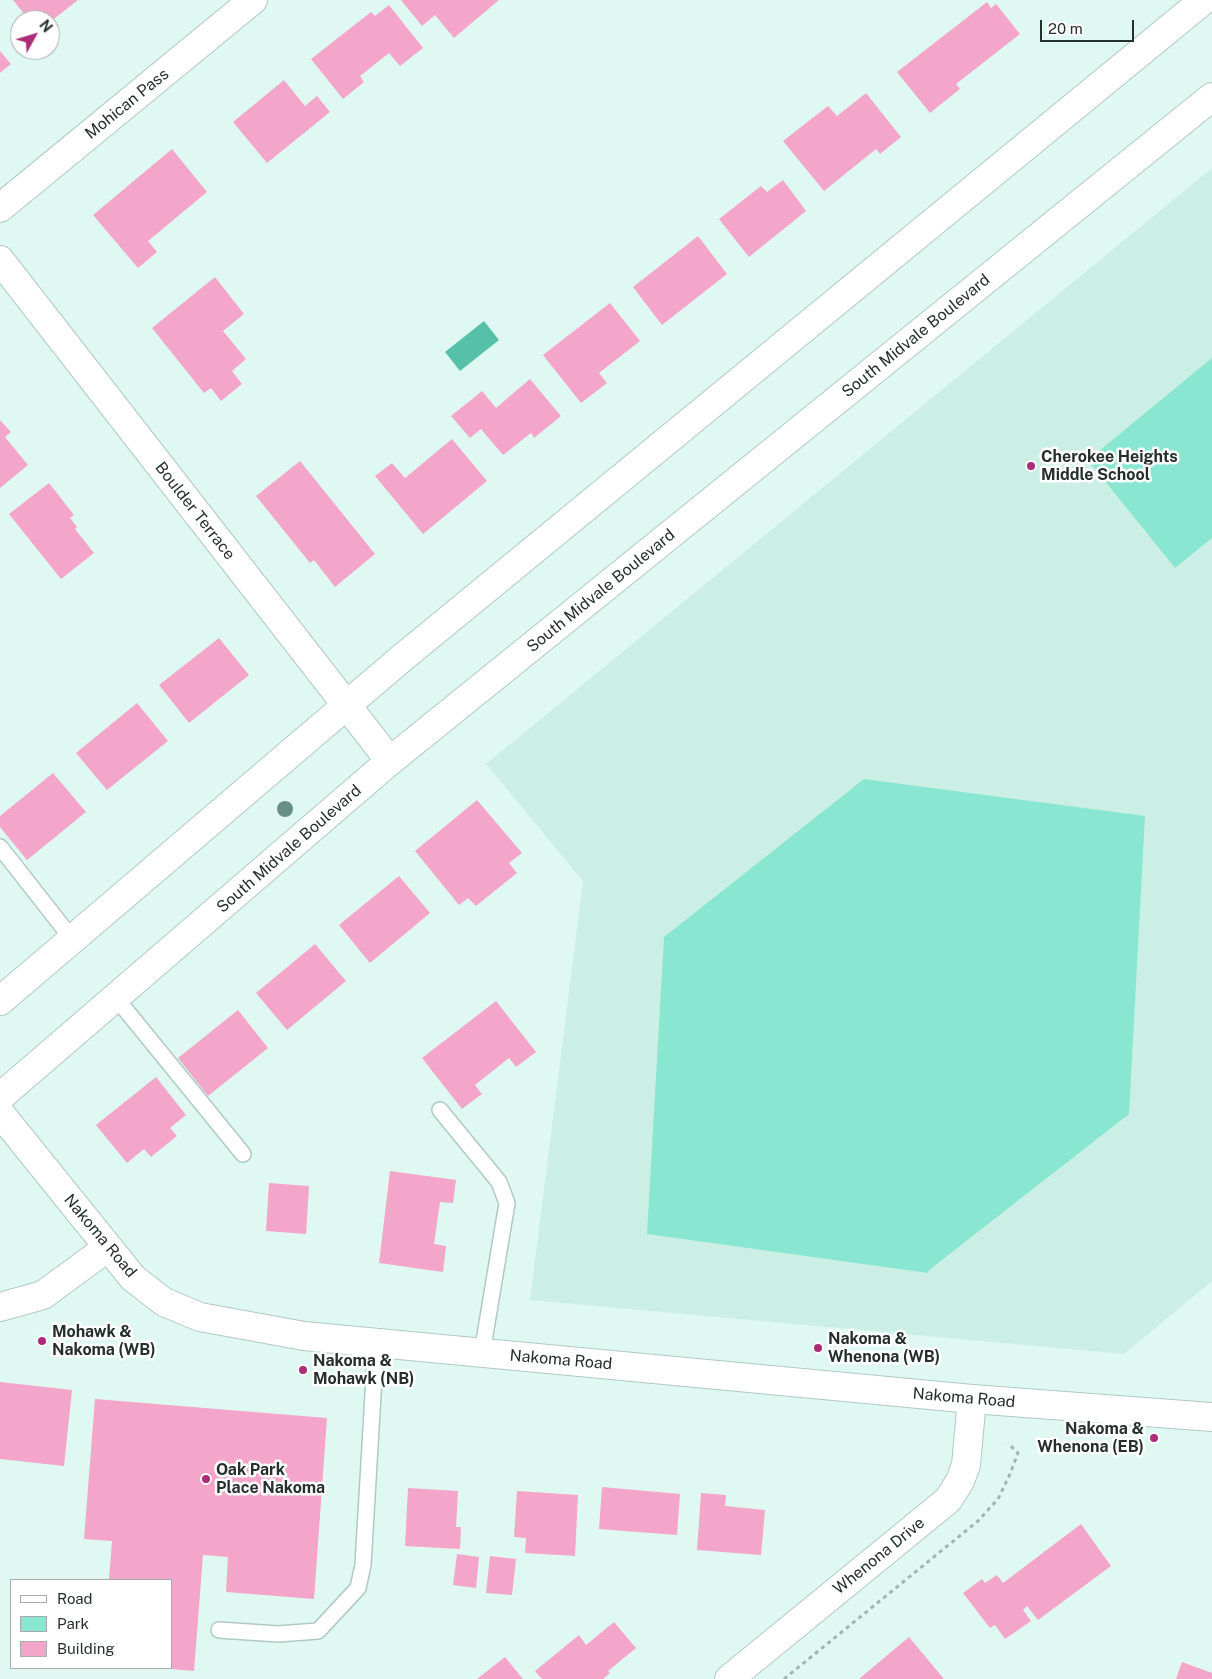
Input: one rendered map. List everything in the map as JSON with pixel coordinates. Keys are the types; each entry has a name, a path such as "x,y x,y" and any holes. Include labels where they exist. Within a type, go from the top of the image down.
{"main road":[{"name":"Mohican Pass","path":"0,208 253,0"},
{"path":"0,1001 346,705 1204,0"},
{"name":"South Midvale Boulevard","path":"0,1097 390,762 1212,97"},
{"name":"Boulder Terrace","path":"0,260 390,762"},
{"name":"Nakoma Road","path":"0,1113 132,1278 164,1302 200,1317 304,1336 972,1399 1212,1417"},
{"path":"0,1307 43,1295 107,1248"},
{"name":"Whenona Drive","path":"729,1679 948,1500 960,1481 966,1465 972,1399"}],"lane":[{"path":"0,847 73,940"},
{"path":"116,998 243,1154"},
{"path":"440,1110 499,1182 507,1203 482,1353"},
{"path":"219,1630 278,1634 318,1631 358,1588 364,1565 376,1343"}],"path":[{"path":"784,1679 978,1521 998,1499 1010,1474 1018,1453 1008,1443"}],"shaded area":[{"name":"Cherokee Heights Middle School","path":"1212,168 1212,1281 1124,1354 530,1300 583,881 486,764"},
{"path":"484,321 499,340 460,371 445,352"}],"green space":[{"path":"1212,358 1212,538 1175,568 1088,460"},
{"path":"864,779 1145,816 1129,1114 929,1270 928,1273 647,1234 664,937"}],"building":[{"path":"13,0 78,0 60,14 60,10 21,10"},
{"path":"401,0 499,0 454,38 435,15 422,26"},
{"path":"987,2 991,8 996,4 1020,34 956,84 960,89 930,113 897,72"},
{"path":"389,5 423,48 400,66 389,53 360,76 364,82 343,99 311,59 371,12 375,16"},
{"path":"0,51 11,64 0,73"},
{"path":"284,80 305,106 317,96 330,112 267,163 233,122"},
{"path":"866,93 901,137 880,154 876,149 824,191 783,141 828,106 837,116"},
{"path":"172,149 207,192 148,241 157,252 138,268 93,215"},
{"path":"783,180 806,211 749,257 719,219 761,186 767,192"},
{"path":"698,236 727,274 662,325 633,287"},
{"path":"215,277 244,314 223,331 246,359 232,371 242,384 221,401 211,388 204,393 152,328"},
{"path":"610,303 640,341 599,373 607,383 581,403 543,355"},
{"path":"530,379 561,416 534,438 531,433 503,455 481,429 470,438 451,416 482,391 496,408"},
{"path":"0,420 11,432 5,437 28,465 0,488"},
{"path":"452,439 487,481 423,534 375,476 392,463 405,478"},
{"path":"300,461 375,554 335,587 314,560 310,563 256,496"},
{"path":"49,483 74,515 70,518 77,527 75,529 94,553 61,579 9,514"},
{"path":"219,638 249,675 189,723 159,685"},
{"path":"137,703 168,741 107,790 76,753"},
{"path":"53,773 86,812 27,860 0,827 0,816"},
{"path":"477,800 522,853 509,863 517,873 476,906 468,898 459,905 415,851"},
{"path":"399,876 430,913 370,963 339,925"},
{"path":"315,944 346,981 287,1030 256,993"},
{"path":"496,1001 536,1052 516,1067 509,1058 475,1085 482,1094 462,1109 422,1058"},
{"path":"238,1010 268,1048 208,1096 178,1058"},
{"path":"156,1077 186,1115 170,1128 177,1136 151,1157 144,1149 127,1163 96,1125"},
{"path":"390,1171 456,1180 453,1203 440,1202 434,1244 446,1246 443,1272 379,1263"},
{"path":"269,1183 309,1186 306,1234 266,1231"},
{"path":"0,1382 72,1390 64,1466 0,1459"},
{"name":"Oak Park Place Nakoma","path":"95,1399 327,1418 314,1599 226,1592 228,1557 203,1555 194,1671 171,1669 172,1579 109,1579 112,1541 84,1539"},
{"path":"602,1487 680,1494 677,1535 599,1529"},
{"path":"408,1488 458,1491 456,1527 461,1527 460,1549 405,1546"},
{"path":"517,1491 578,1495 575,1556 525,1553 526,1538 514,1537"},
{"path":"701,1493 726,1495 725,1506 765,1510 761,1555 697,1550"},
{"path":"1081,1524 1111,1566 1038,1620 1027,1606 1023,1610 1031,1621 1005,1639 995,1625 990,1628 963,1593 982,1579 985,1583 997,1575 1003,1583"},
{"path":"457,1554 479,1557 476,1588 453,1585"},
{"path":"490,1556 516,1559 512,1595 486,1593"},
{"path":"614,1622 636,1648 608,1671 610,1673 603,1679 542,1679 535,1671 579,1635 586,1645"},
{"path":"909,1637 944,1679 859,1679"},
{"path":"505,1657 523,1679 477,1679"},
{"path":"1182,1662 1212,1673 1212,1679 1176,1679"}],"place":[{"name":"Cherokee Heights Middle School","path":"1031,466"},
{"name":"Mohawk & Nakoma (WB)","path":"42,1341"},
{"name":"Nakoma & Whenona (WB)","path":"818,1348"},
{"name":"Nakoma & Mohawk (NB)","path":"303,1370"},
{"name":"Nakoma & Whenona (EB)","path":"1154,1438"},
{"name":"Oak Park Place Nakoma","path":"206,1479"}]}
